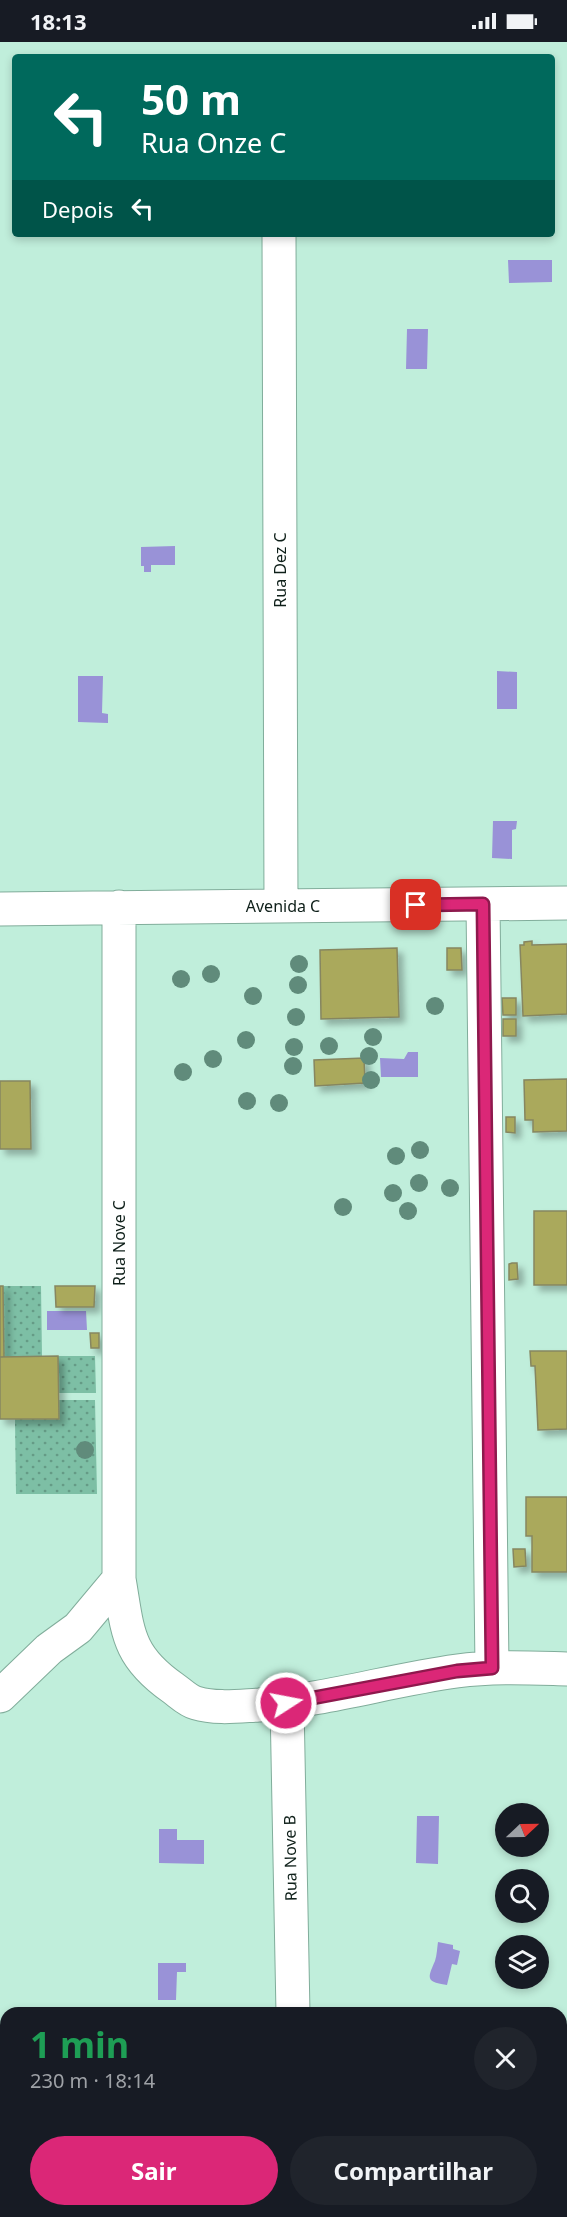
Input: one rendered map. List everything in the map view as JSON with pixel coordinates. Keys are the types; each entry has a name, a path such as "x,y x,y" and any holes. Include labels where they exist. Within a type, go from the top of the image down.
{"street":[{"name":"Rua Dez C","path":"279,237 281,906"},
{"name":"Avenida C","path":"0,909 567,903"},
{"path":"483,904 492,1668"},
{"name":"Rua Nove C","path":"119,907 119,1579 131,1641 137,1655 159,1678 194,1703 231,1707 286,1703 457,1671 492,1668 567,1669"},
{"path":"0,1696 49,1649 78,1628 119,1579"},
{"name":"Rua Nove B","path":"286,1703 293,2007"}],"green space":[{"path":"3,1286 41,1286 42,1356 4,1357"},
{"path":"58,1356 95,1356 96,1393 59,1393"},
{"path":"59,1400 95,1400 97,1494 16,1494 15,1419 59,1419"}],"shaded area":[{"path":"508,260 552,260 552,282 509,283"},
{"path":"407,329 428,329 427,369 406,369"},
{"path":"175,546 175,565 151,565 151,572 144,572 144,566 141,566 141,547"},
{"path":"497,671 517,672 517,709 497,709"},
{"path":"78,676 103,676 102,713 108,714 108,723 78,722"},
{"path":"493,821 517,821 516,829 512,830 512,859 492,858"},
{"path":"408,1052 418,1052 418,1077 381,1077 380,1058 404,1059"},
{"path":"47,1311 86,1311 87,1330 47,1330"},
{"path":"417,1816 439,1816 438,1864 416,1863"},
{"path":"159,1829 177,1829 177,1840 204,1840 204,1864 159,1863"},
{"path":"438,1942 453,1945 453,1949 460,1951 457,1965 452,1964 447,1985 435,1983 430,1979"},
{"path":"158,1963 186,1963 186,1972 177,1972 176,2000 158,2000"}],"building":[{"path":"532,941 532,945 567,944 567,1014 523,1016 520,945"},
{"path":"397,948 399,1017 321,1019 320,950"},
{"path":"447,948 461,948 462,970 447,970"},
{"path":"502,998 516,998 516,1015 503,1015"},
{"path":"503,1019 516,1019 516,1036 503,1036"},
{"path":"364,1058 365,1083 315,1086 314,1060"},
{"path":"567,1079 567,1131 533,1132 533,1120 525,1120 524,1080"},
{"path":"0,1081 30,1081 31,1149 0,1149"},
{"path":"506,1117 515,1117 515,1133 506,1132"},
{"path":"534,1211 567,1211 567,1285 534,1285"},
{"path":"517,1263 518,1279 509,1280 509,1264"},
{"path":"0,1286 3,1286 4,1357 0,1357"},
{"path":"55,1286 95,1286 94,1307 56,1307"},
{"path":"90,1333 99,1333 99,1348 91,1348"},
{"path":"530,1351 567,1351 567,1429 538,1430 535,1366 531,1366"},
{"path":"58,1356 59,1419 0,1419 0,1357"},
{"path":"526,1497 567,1497 567,1572 532,1572 532,1536 526,1536"},
{"path":"513,1549 525,1549 526,1566 514,1567"}],"route":[{"path":"286,1703 457,1671 492,1668 483,904 416,905"}]}
